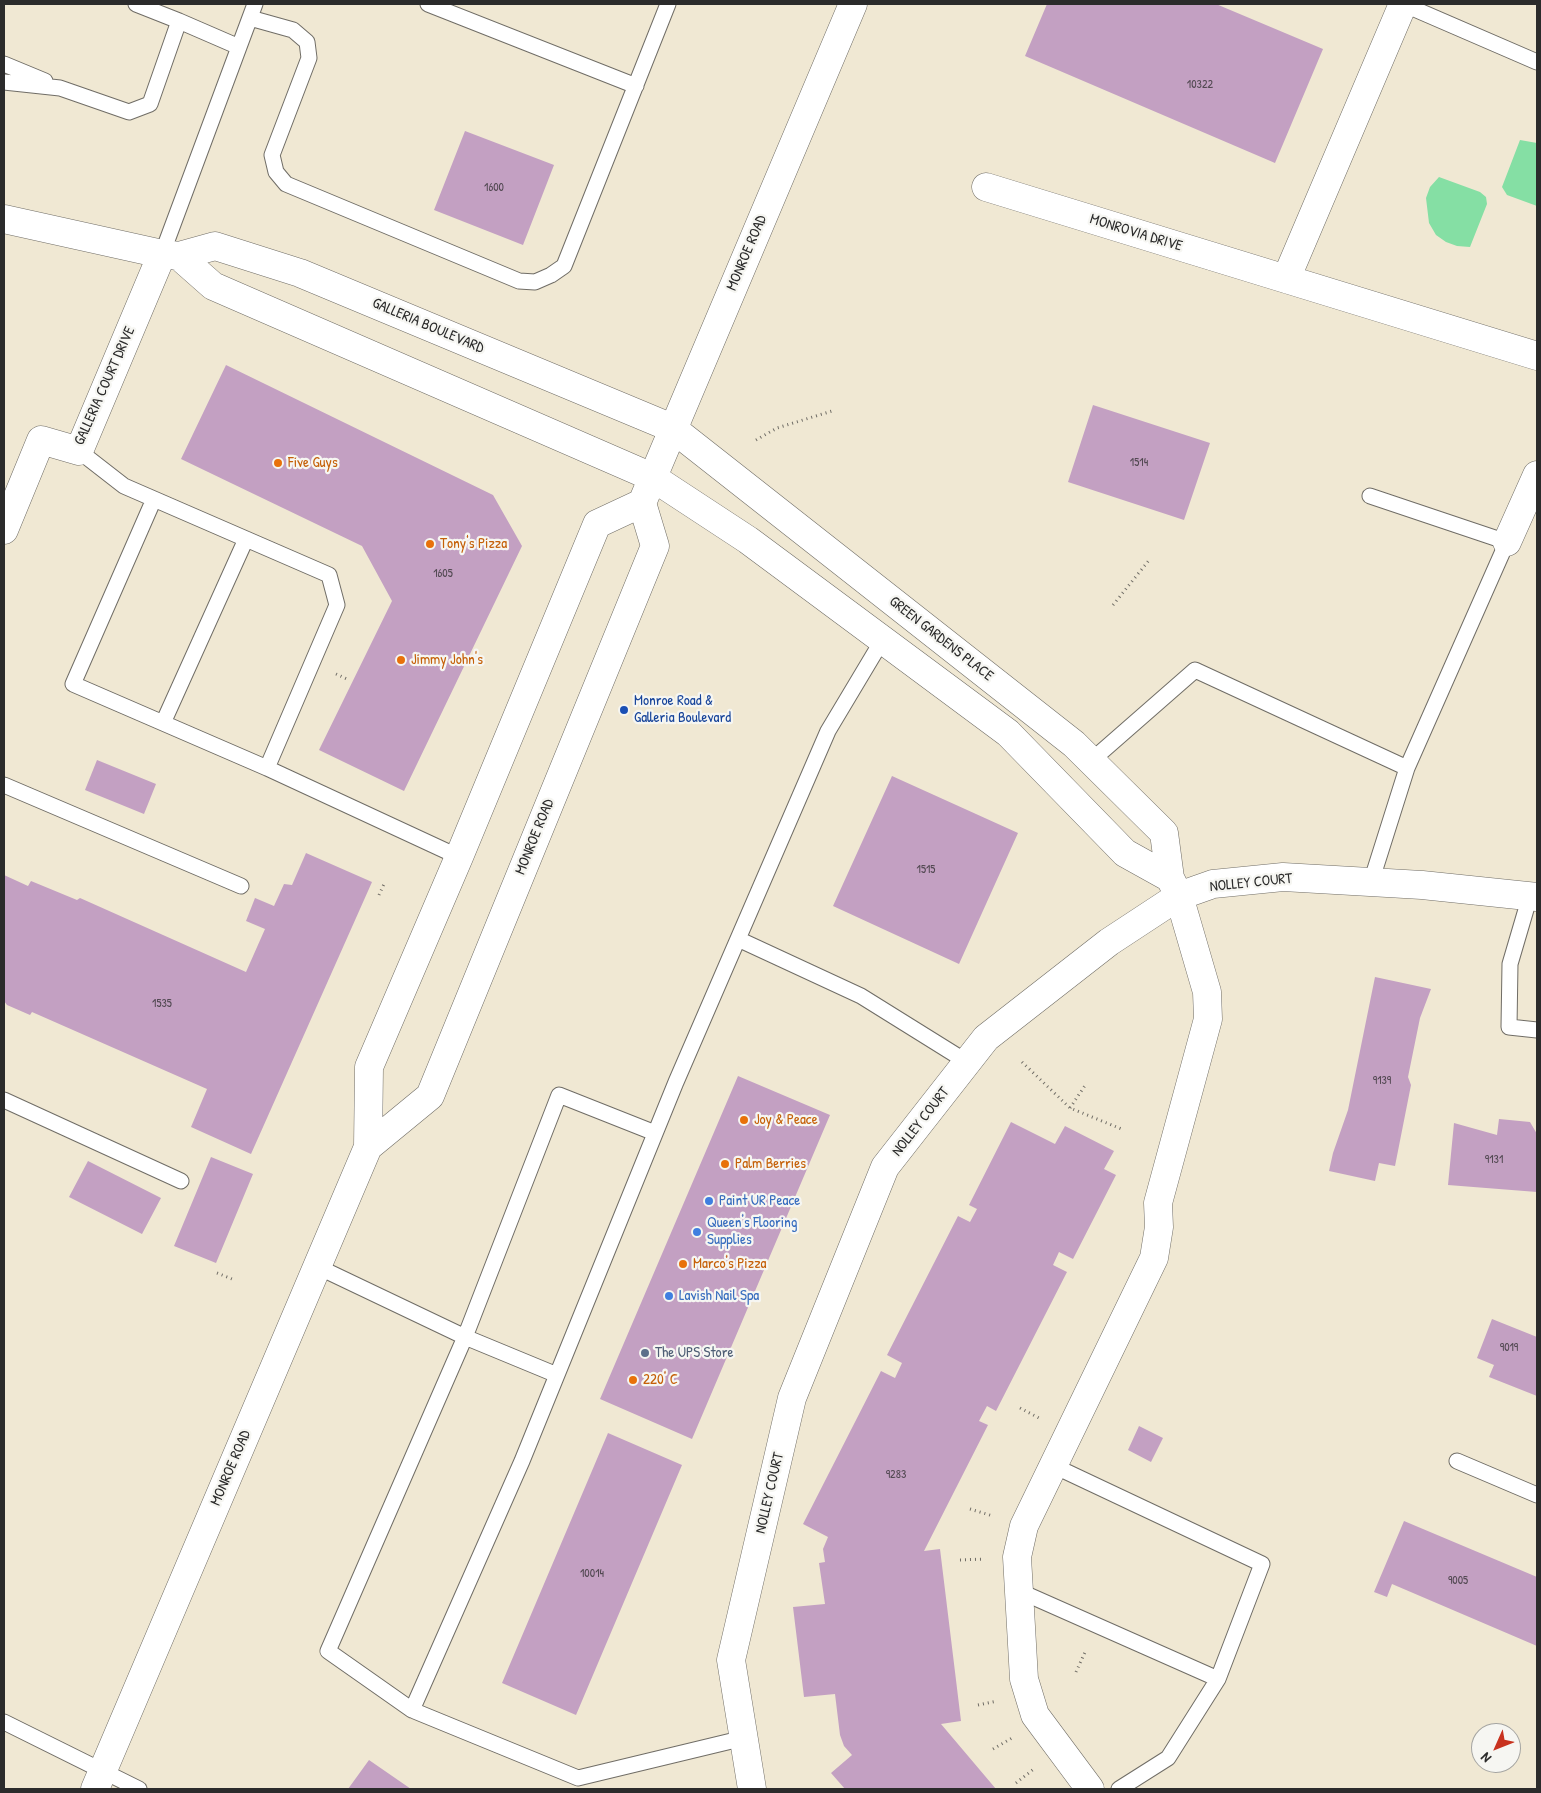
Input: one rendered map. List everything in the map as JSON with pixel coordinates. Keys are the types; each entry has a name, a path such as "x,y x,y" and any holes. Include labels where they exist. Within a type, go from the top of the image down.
{"street":[{"name":"MONROE ROAD","path":"368,1147 430,1096 655,546 642,503 652,477 853,4"},
{"path":"1286,279 1403,4"},
{"name":"MONROVIA DRIVE","path":"986,187 1537,356"},
{"name":"GALLERIA BOULEVARD","path":"4,220 170,255 215,246 300,273 672,428"},
{"name":"GALLERIA BOULEVARD","path":"170,255 214,286 652,477"},
{"name":"GALLERIA COURT DRIVE","path":"4,530 41,440 79,450 170,255"},
{"name":"GREEN GARDENS PLACE","path":"672,428 1074,744 1164,833 1175,887 1207,992 1208,1018 1158,1203 1158,1226 1154,1258 1024,1526 1017,1557 1017,1590 1024,1679 1035,1715 1090,1789"},
{"path":"1507,542 1537,474"},
{"path":"652,477 748,540 1008,733 1125,853 1175,887"},
{"name":"MONROE ROAD","path":"99,1780 368,1147 369,1067 459,857 597,524 642,503"},
{"name":"NOLLEY COURT","path":"752,1789 731,1660 792,1398 886,1167 986,1038 1109,942 1175,887 1284,877 1371,882 1534,896"}],"lane":[{"path":"136,4 239,47"},
{"path":"170,255 255,4"},
{"path":"428,4 636,86"},
{"path":"250,18 293,30 307,42 309,58 272,155 276,172 286,184 519,282 535,282 551,275 564,266 668,4"},
{"path":"1403,4 1537,62"},
{"path":"4,64 60,88 129,112 150,104 179,21"},
{"path":"4,82 60,88"},
{"path":"79,450 124,486 329,575 337,605 267,768"},
{"path":"1370,496 1507,542 1407,768 1371,882"},
{"path":"154,499 73,684 267,768 459,857"},
{"path":"163,723 246,539"},
{"path":"412,1710 522,1461 655,1132 828,731 883,639"},
{"path":"1091,761 1195,670 1407,768"},
{"path":"4,786 241,886"},
{"path":"1534,896 1510,964 1509,1027 1537,1030"},
{"path":"738,939 861,996 968,1062"},
{"path":"655,1132 559,1095 465,1337 328,1651 412,1710 578,1778 744,1738"},
{"path":"4,1100 181,1181"},
{"path":"316,1266 465,1337 557,1375"},
{"path":"1457,1461 1537,1495"},
{"path":"1052,1465 1262,1564 1218,1679 1168,1758 1119,1789"},
{"path":"1017,1590 1218,1679"},
{"path":"4,1722 99,1780 139,1789"}],"path":[{"path":"756,440 777,428 832,411"},
{"path":"1113,605 1150,559"},
{"path":"379,895 384,884"},
{"path":"1022,1062 1070,1108 1124,1130"},
{"path":"1070,1108 1086,1084"},
{"path":"217,1272 232,1279"}],"green space":[{"path":"1520,140 1537,143 1537,206 1507,195 1502,187"},
{"path":"1439,177 1480,192 1486,197 1487,204 1470,247 1457,246 1446,242 1436,235 1429,223 1426,198 1430,187"}],"building":[{"path":"1047,4 1216,4 1323,49 1275,163 1025,56"},
{"path":"465,131 554,165 523,245 434,210"},
{"path":"226,365 493,495 522,546 404,791 319,750 392,601 362,546 181,459"},
{"path":"1093,405 1210,443 1184,520 1068,482"},
{"path":"97,760 156,784 144,814 85,790"},
{"path":"892,776 1018,833 959,964 833,906"},
{"path":"306,853 372,882 251,1154 191,1127 207,1089 32,1012 30,1015 7,1005 4,1001 4,875 28,886 31,881 77,900 80,898 246,972 265,929 246,921 255,898 274,906 284,884 292,885"},
{"path":"1375,977 1431,989 1420,1018 1408,1077 1411,1085 1395,1166 1379,1163 1375,1181 1329,1171 1333,1153 1348,1110"},
{"path":"738,1076 830,1115 692,1439 600,1399"},
{"path":"1499,1119 1530,1122 1537,1134 1537,1192 1448,1185 1454,1123 1497,1135"},
{"path":"1011,1122 1055,1144 1065,1126 1114,1151 1104,1169 1116,1175 1073,1259 1059,1252 1053,1265 1067,1272 996,1411 987,1406 979,1421 988,1425 924,1551 940,1549 961,1721 941,1724 996,1789 845,1789 831,1773 852,1755 844,1746 840,1735 835,1694 804,1697 793,1607 825,1604 819,1563 825,1562 823,1549 828,1537 803,1524 881,1371 895,1378 902,1363 887,1355 958,1216 970,1222 977,1209 969,1205"},
{"path":"211,1157 253,1174 216,1263 174,1246"},
{"path":"88,1161 161,1198 142,1234 69,1197"},
{"path":"1492,1319 1537,1337 1537,1396 1489,1377 1494,1365 1477,1358"},
{"path":"1139,1426 1163,1438 1151,1462 1128,1450"},
{"path":"608,1433 682,1465 576,1715 502,1683"},
{"path":"1404,1521 1537,1577 1537,1646 1392,1584 1387,1597 1374,1592"},
{"path":"369,1760 411,1789 348,1789"}],"place":[{"name":"Five Guys","path":"278,463"},
{"name":"Tony's Pizza","path":"430,544"},
{"name":"Jimmy John's","path":"401,660"},
{"name":"Monroe Road & Galleria Boulevard","path":"624,710"},
{"name":"Joy & Peace","path":"744,1120"},
{"name":"Palm Berries","path":"725,1164"},
{"name":"Paint UR Peace","path":"709,1201"},
{"name":"Queen's Flooring Supplies","path":"697,1232"},
{"name":"Marco's Pizza","path":"683,1264"},
{"name":"Lavish Nail Spa","path":"669,1296"},
{"name":"The UPS Store","path":"645,1353"},
{"name":"220' C","path":"633,1380"}]}
